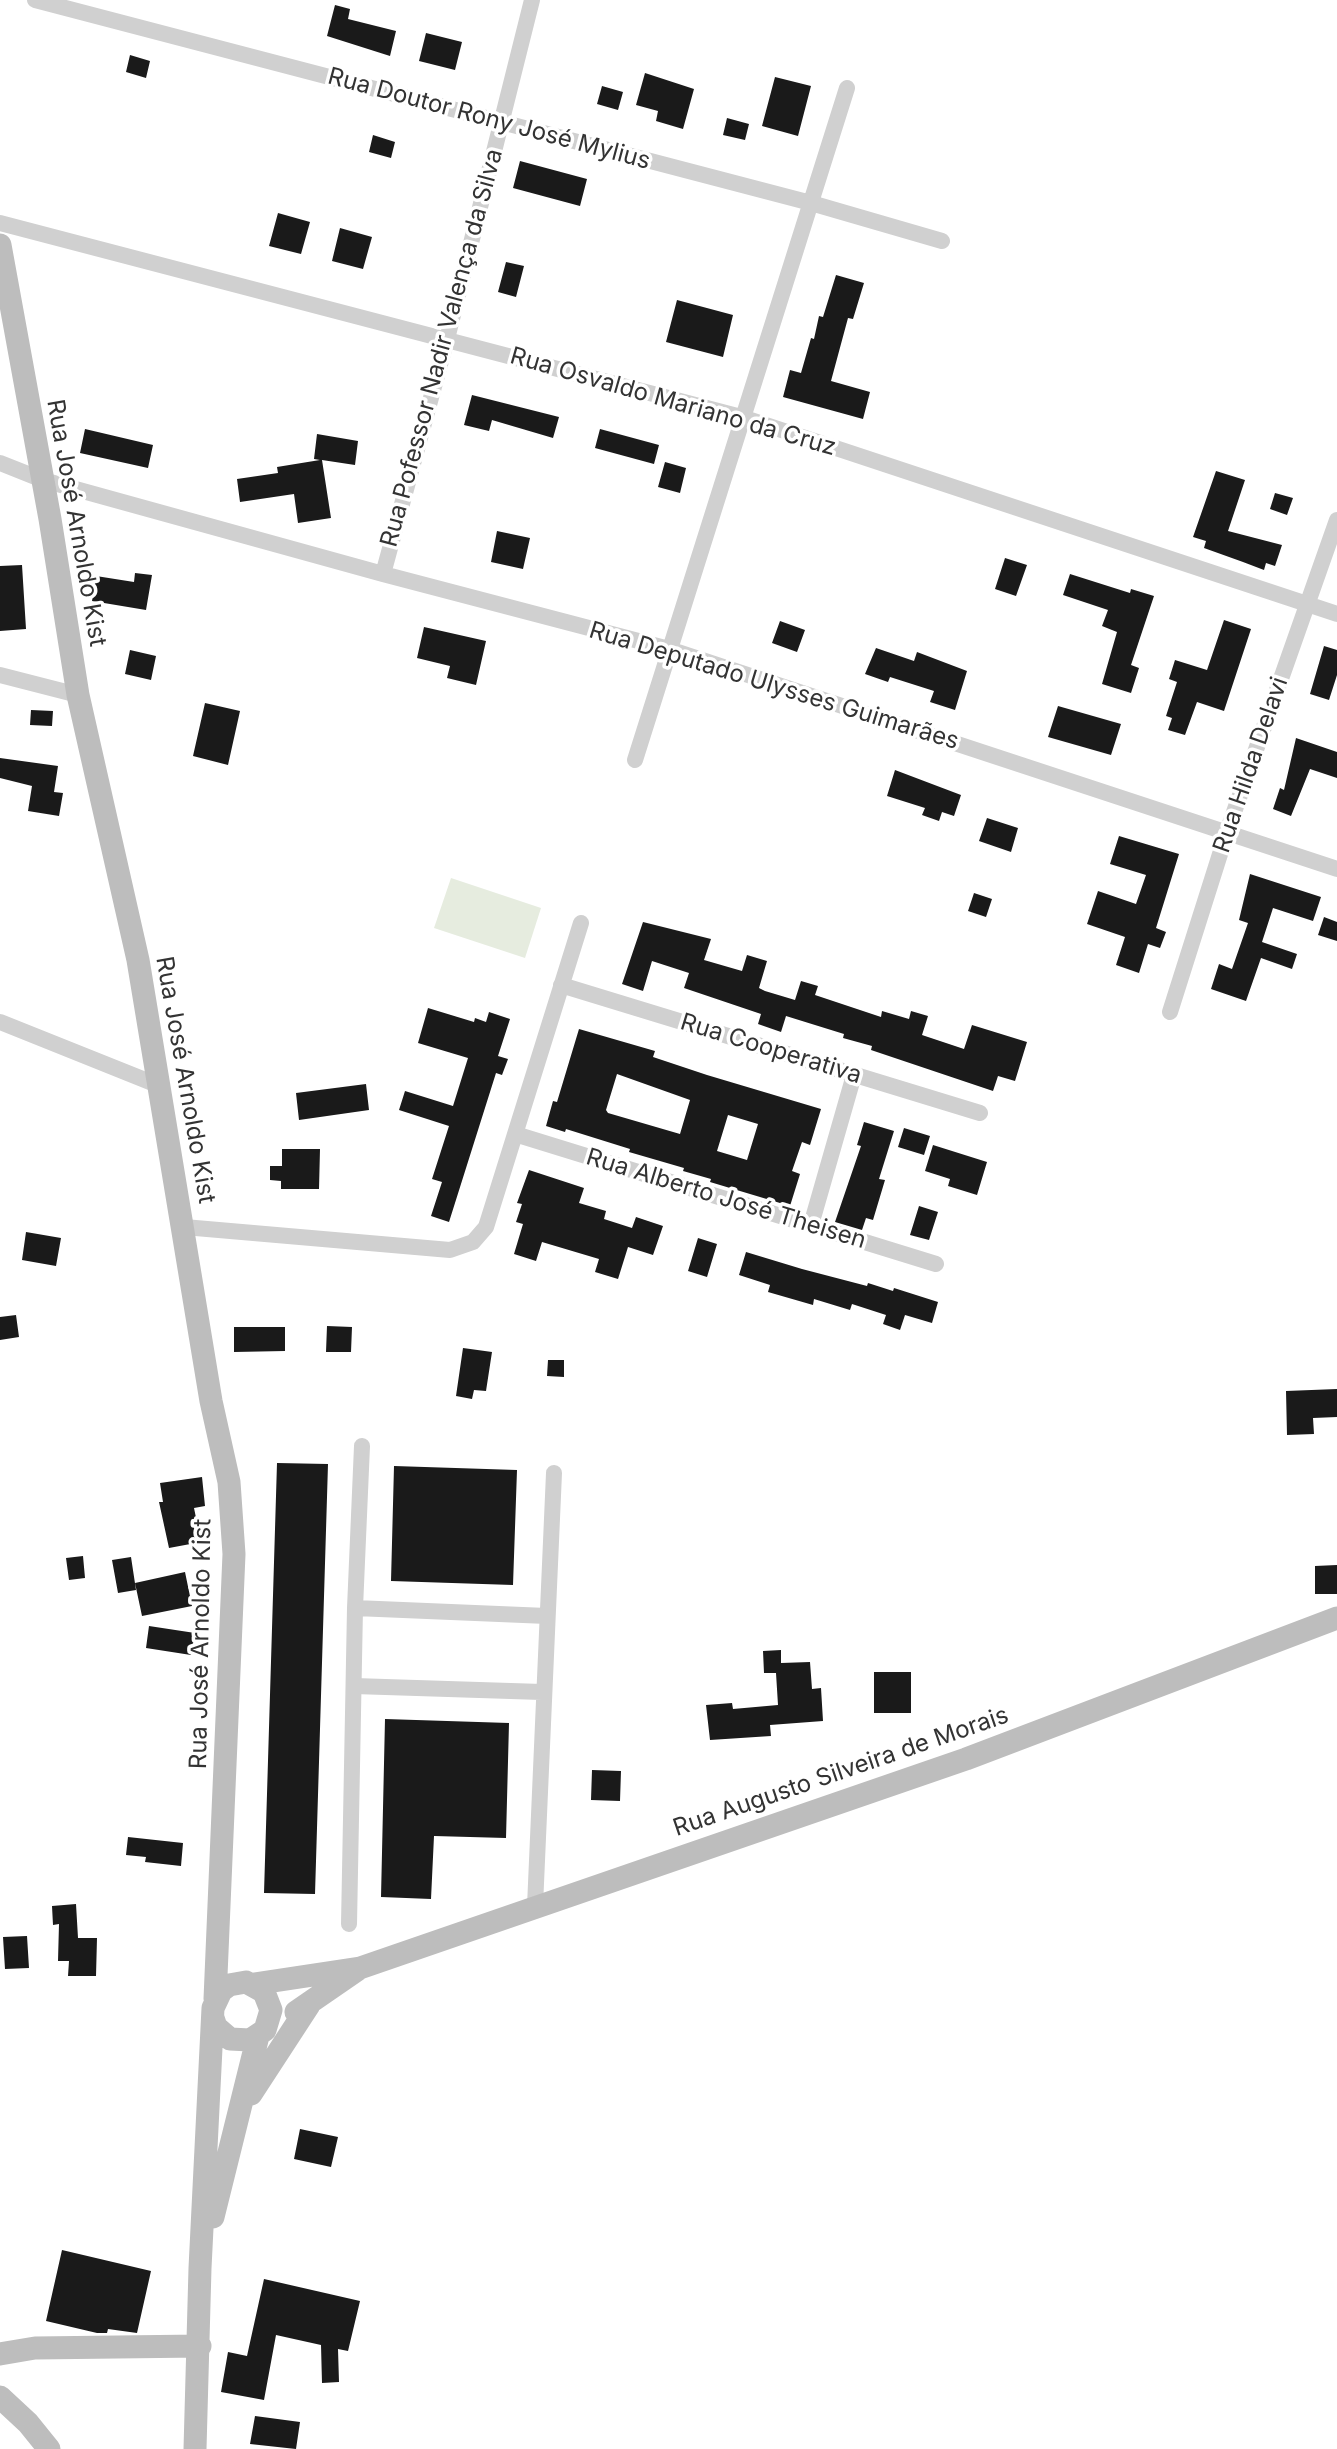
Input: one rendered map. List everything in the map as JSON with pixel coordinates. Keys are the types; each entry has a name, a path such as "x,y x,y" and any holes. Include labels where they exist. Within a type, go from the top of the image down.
{"main road":[{"name":"Rua José Arnoldo Kist","path":"0,244 43,480 78,695 138,960 211,1401 229,1482 234,1554 200,2267 200,2346 195,2449"},
{"name":"Rua Augusto Silveira de Morais","path":"250,1983 359,1968 966,1759 1337,1618"},
{"name":"Rua José Arnoldo Kist","path":"200,2267 238,2118 271,2010 269,2000 250,1983 217,1932"},
{"name":"Rua Augusto Silveira de Morais","path":"262,2033 309,2005 359,1968"},
{"path":"250,1983 229,1985 214,2008 216,2026 230,2039 250,2040 262,2033"},
{"name":"Rua Augusto Silveira de Morais","path":"238,2118 283,2042 309,2005"},
{"path":"0,2354 35,2348 200,2346"},
{"path":"0,2397 28,2423 49,2449"}],"street":[{"name":"Rua Doutor Rony José Mylius","path":"35,0 811,203 942,241"},
{"name":"Rua Pofessor Nadir Valença da Silva","path":"383,574 447,339 532,0"},
{"path":"635,760 847,88"},
{"name":"Rua Osvaldo Mariano da Cruz","path":"0,223 745,418 1337,614"},
{"name":"Rua Deputado Ulysses Guimarães","path":"0,463 43,480 383,574 669,649 1337,869"},
{"name":"Rua Hilda Delavi","path":"1170,1012 1227,832 1337,520"},
{"path":"0,675 78,695"},
{"path":"184,1227 450,1250 472,1242 486,1227 581,923"},
{"name":"Rua Cooperativa","path":"561,985 980,1114"},
{"path":"0,1022 160,1086"},
{"path":"811,1225 854,1075"},
{"name":"Rua Alberto José Theisen","path":"515,1134 936,1264"},
{"path":"349,1924 355,1608 362,1446"},
{"path":"534,1906 554,1473"},
{"path":"355,1608 547,1616"},
{"path":"354,1686 542,1692"}],"shaded area":[{"path":"451,878 541,908 525,958 434,928"}],"building":[{"path":"335,5 350,9 348,19 396,31 390,56 327,36"},
{"path":"426,33 462,42 455,70 419,61"},
{"path":"130,55 150,61 146,78 126,72"},
{"path":"645,73 694,89 683,129 656,121 658,111 636,105"},
{"path":"775,77 811,86 798,136 762,126"},
{"path":"602,86 623,92 618,110 597,104"},
{"path":"727,118 749,124 745,140 723,135"},
{"path":"373,135 395,142 391,158 369,152"},
{"path":"520,161 587,179 580,206 513,188"},
{"path":"278,213 310,222 301,254 269,246"},
{"path":"340,228 372,237 363,269 332,261"},
{"path":"506,262 524,266 516,297 498,292"},
{"path":"836,275 864,283 853,319 848,318 831,381 870,392 863,419 783,397 790,370 801,373 811,338 814,339 819,316 823,317"},
{"path":"677,300 733,315 723,357 666,342"},
{"path":"472,395 559,417 553,438 492,420 489,431 464,425"},
{"path":"85,429 153,445 148,468 80,453"},
{"path":"600,429 659,445 654,464 595,448"},
{"path":"317,434 358,441 355,465 322,460 331,518 298,523 294,494 240,502 237,479 278,473 277,467 320,460 314,459"},
{"path":"665,462 686,468 680,493 658,487"},
{"path":"1216,471 1245,480 1228,531 1282,545 1275,566 1266,563 1264,570 1204,548 1206,541 1193,537"},
{"path":"1275,493 1293,498 1287,515 1270,509"},
{"path":"497,531 530,538 523,569 491,562"},
{"path":"1005,558 1027,565 1016,596 995,589"},
{"path":"22,565 26,629 0,631 0,566"},
{"path":"135,573 152,575 146,610 92,601 96,576 134,582"},
{"path":"1070,574 1130,593 1131,589 1154,596 1131,665 1139,668 1131,693 1102,684 1117,632 1102,626 1108,610 1063,595"},
{"path":"1224,620 1251,629 1224,711 1197,702 1185,735 1168,730 1172,718 1166,716 1177,682 1169,679 1175,660 1207,670"},
{"path":"780,621 805,630 797,652 772,643"},
{"path":"424,627 486,641 476,685 447,678 450,666 417,658"},
{"path":"1324,646 1337,650 1337,675 1329,700 1310,694"},
{"path":"876,648 914,661 917,652 967,671 955,710 930,702 934,691 890,677 888,682 865,674"},
{"path":"130,650 156,656 151,680 125,674"},
{"path":"205,703 240,711 228,765 193,756"},
{"path":"1058,706 1121,724 1111,755 1048,737"},
{"path":"31,710 53,711 52,726 30,725"},
{"path":"1296,738 1337,752 1337,778 1310,769 1291,816 1273,809 1280,788 1284,790"},
{"path":"0,758 58,766 54,792 63,793 59,816 28,811 32,786 0,778"},
{"path":"895,770 961,795 954,816 942,812 939,821 922,815 925,808 887,796"},
{"path":"987,818 1018,828 1011,852 979,841"},
{"path":"1119,836 1179,854 1156,928 1166,932 1160,948 1148,944 1139,973 1116,965 1125,937 1087,924 1098,891 1136,904 1146,875 1110,864"},
{"path":"1250,874 1321,897 1313,921 1273,908 1262,942 1297,954 1292,969 1261,958 1246,1001 1211,989 1219,964 1232,969 1248,923 1239,920"},
{"path":"974,893 992,899 986,917 968,911"},
{"path":"1324,917 1337,922 1337,941 1318,935"},
{"path":"643,922 711,939 704,960 742,971 747,955 767,961 759,988 765,991 795,1000 801,981 818,986 815,995 881,1017 882,1011 909,1019 911,1011 928,1016 922,1035 964,1049 972,1025 1027,1042 1015,1081 998,1076 993,1091 871,1050 872,1046 843,1038 844,1034 786,1016 781,1032 758,1024 761,1014 684,988 689,973 652,961 643,991 622,984"},
{"path":"428,1008 474,1022 475,1018 486,1022 489,1012 510,1019 498,1056 508,1059 502,1075 496,1073 449,1222 431,1216 442,1182 432,1179 449,1126 399,1110 405,1091 453,1106 468,1058 418,1043"},
{"path":"579,1029 655,1051 653,1057 707,1075 821,1109 810,1145 802,1142 792,1171 800,1174 790,1206 710,1182 711,1179 683,1171 684,1168 629,1152 630,1149 566,1129 565,1132 546,1126 553,1101 557,1102","holes":["617,1074 690,1100 680,1134 608,1113 606,1110","728,1115 758,1124 747,1160 717,1151"]},
{"path":"366,1084 369,1110 299,1120 296,1093"},
{"path":"864,1122 894,1131 879,1179 885,1180 873,1220 866,1218 862,1230 835,1222 861,1146 857,1145"},
{"path":"904,1128 930,1136 924,1155 898,1147"},
{"path":"933,1145 987,1162 977,1195 948,1186 950,1179 925,1171"},
{"path":"282,1149 320,1149 319,1189 281,1189 281,1181 270,1180 270,1166 282,1166"},
{"path":"529,1170 584,1188 579,1203 606,1211 604,1219 632,1228 636,1217 663,1226 653,1255 628,1247 618,1279 595,1272 599,1259 542,1242 536,1261 514,1254 523,1224 516,1222 522,1204 517,1203"},
{"path":"919,1206 938,1212 929,1240 910,1235"},
{"path":"26,1232 61,1238 56,1266 22,1260"},
{"path":"698,1238 717,1244 707,1277 688,1271"},
{"path":"746,1252 867,1286 868,1283 893,1291 894,1288 938,1302 932,1323 905,1315 900,1330 883,1324 886,1315 852,1304 850,1310 814,1299 813,1305 768,1292 770,1285 739,1275"},
{"path":"16,1315 19,1337 0,1340 0,1317"},
{"path":"327,1326 352,1327 351,1352 326,1352"},
{"path":"234,1327 285,1327 285,1351 234,1352"},
{"path":"463,1348 492,1352 486,1391 474,1390 472,1399 456,1396"},
{"path":"548,1360 564,1360 564,1377 547,1376"},
{"path":"1337,1389 1337,1417 1313,1418 1314,1434 1287,1435 1286,1391"},
{"path":"277,1463 328,1464 315,1894 264,1893"},
{"path":"394,1466 517,1470 513,1585 391,1581"},
{"path":"202,1477 205,1506 194,1508 201,1542 169,1548 159,1502 163,1502 160,1483"},
{"path":"83,1556 85,1578 69,1580 66,1558"},
{"path":"131,1557 136,1590 118,1593 112,1560"},
{"path":"1337,1565 1337,1594 1315,1594 1315,1566"},
{"path":"185,1572 192,1606 142,1616 135,1583"},
{"path":"149,1626 195,1633 191,1655 146,1648"},
{"path":"781,1650 781,1663 810,1662 812,1689 821,1688 823,1721 770,1725 771,1736 710,1740 706,1705 732,1703 733,1709 778,1705 776,1673 764,1673 763,1651"},
{"path":"874,1672 911,1672 911,1713 874,1713"},
{"path":"385,1719 509,1723 506,1838 434,1836 431,1899 381,1897"},
{"path":"592,1770 621,1771 620,1801 591,1800"},
{"path":"128,1837 183,1843 181,1866 145,1862 146,1857 126,1855"},
{"path":"76,1904 78,1938 97,1938 96,1976 68,1976 69,1961 58,1961 59,1924 53,1925 52,1906"},
{"path":"27,1936 29,1968 5,1969 3,1937"},
{"path":"300,2129 338,2137 331,2167 294,2159"},
{"path":"62,2250 151,2271 137,2333 108,2329 107,2333 97,2333 46,2321"},
{"path":"264,2279 360,2301 348,2351 338,2349 339,2382 322,2383 321,2345 276,2335 264,2400 221,2392 228,2352 247,2356"},
{"path":"255,2416 300,2422 296,2449 250,2444"}]}
